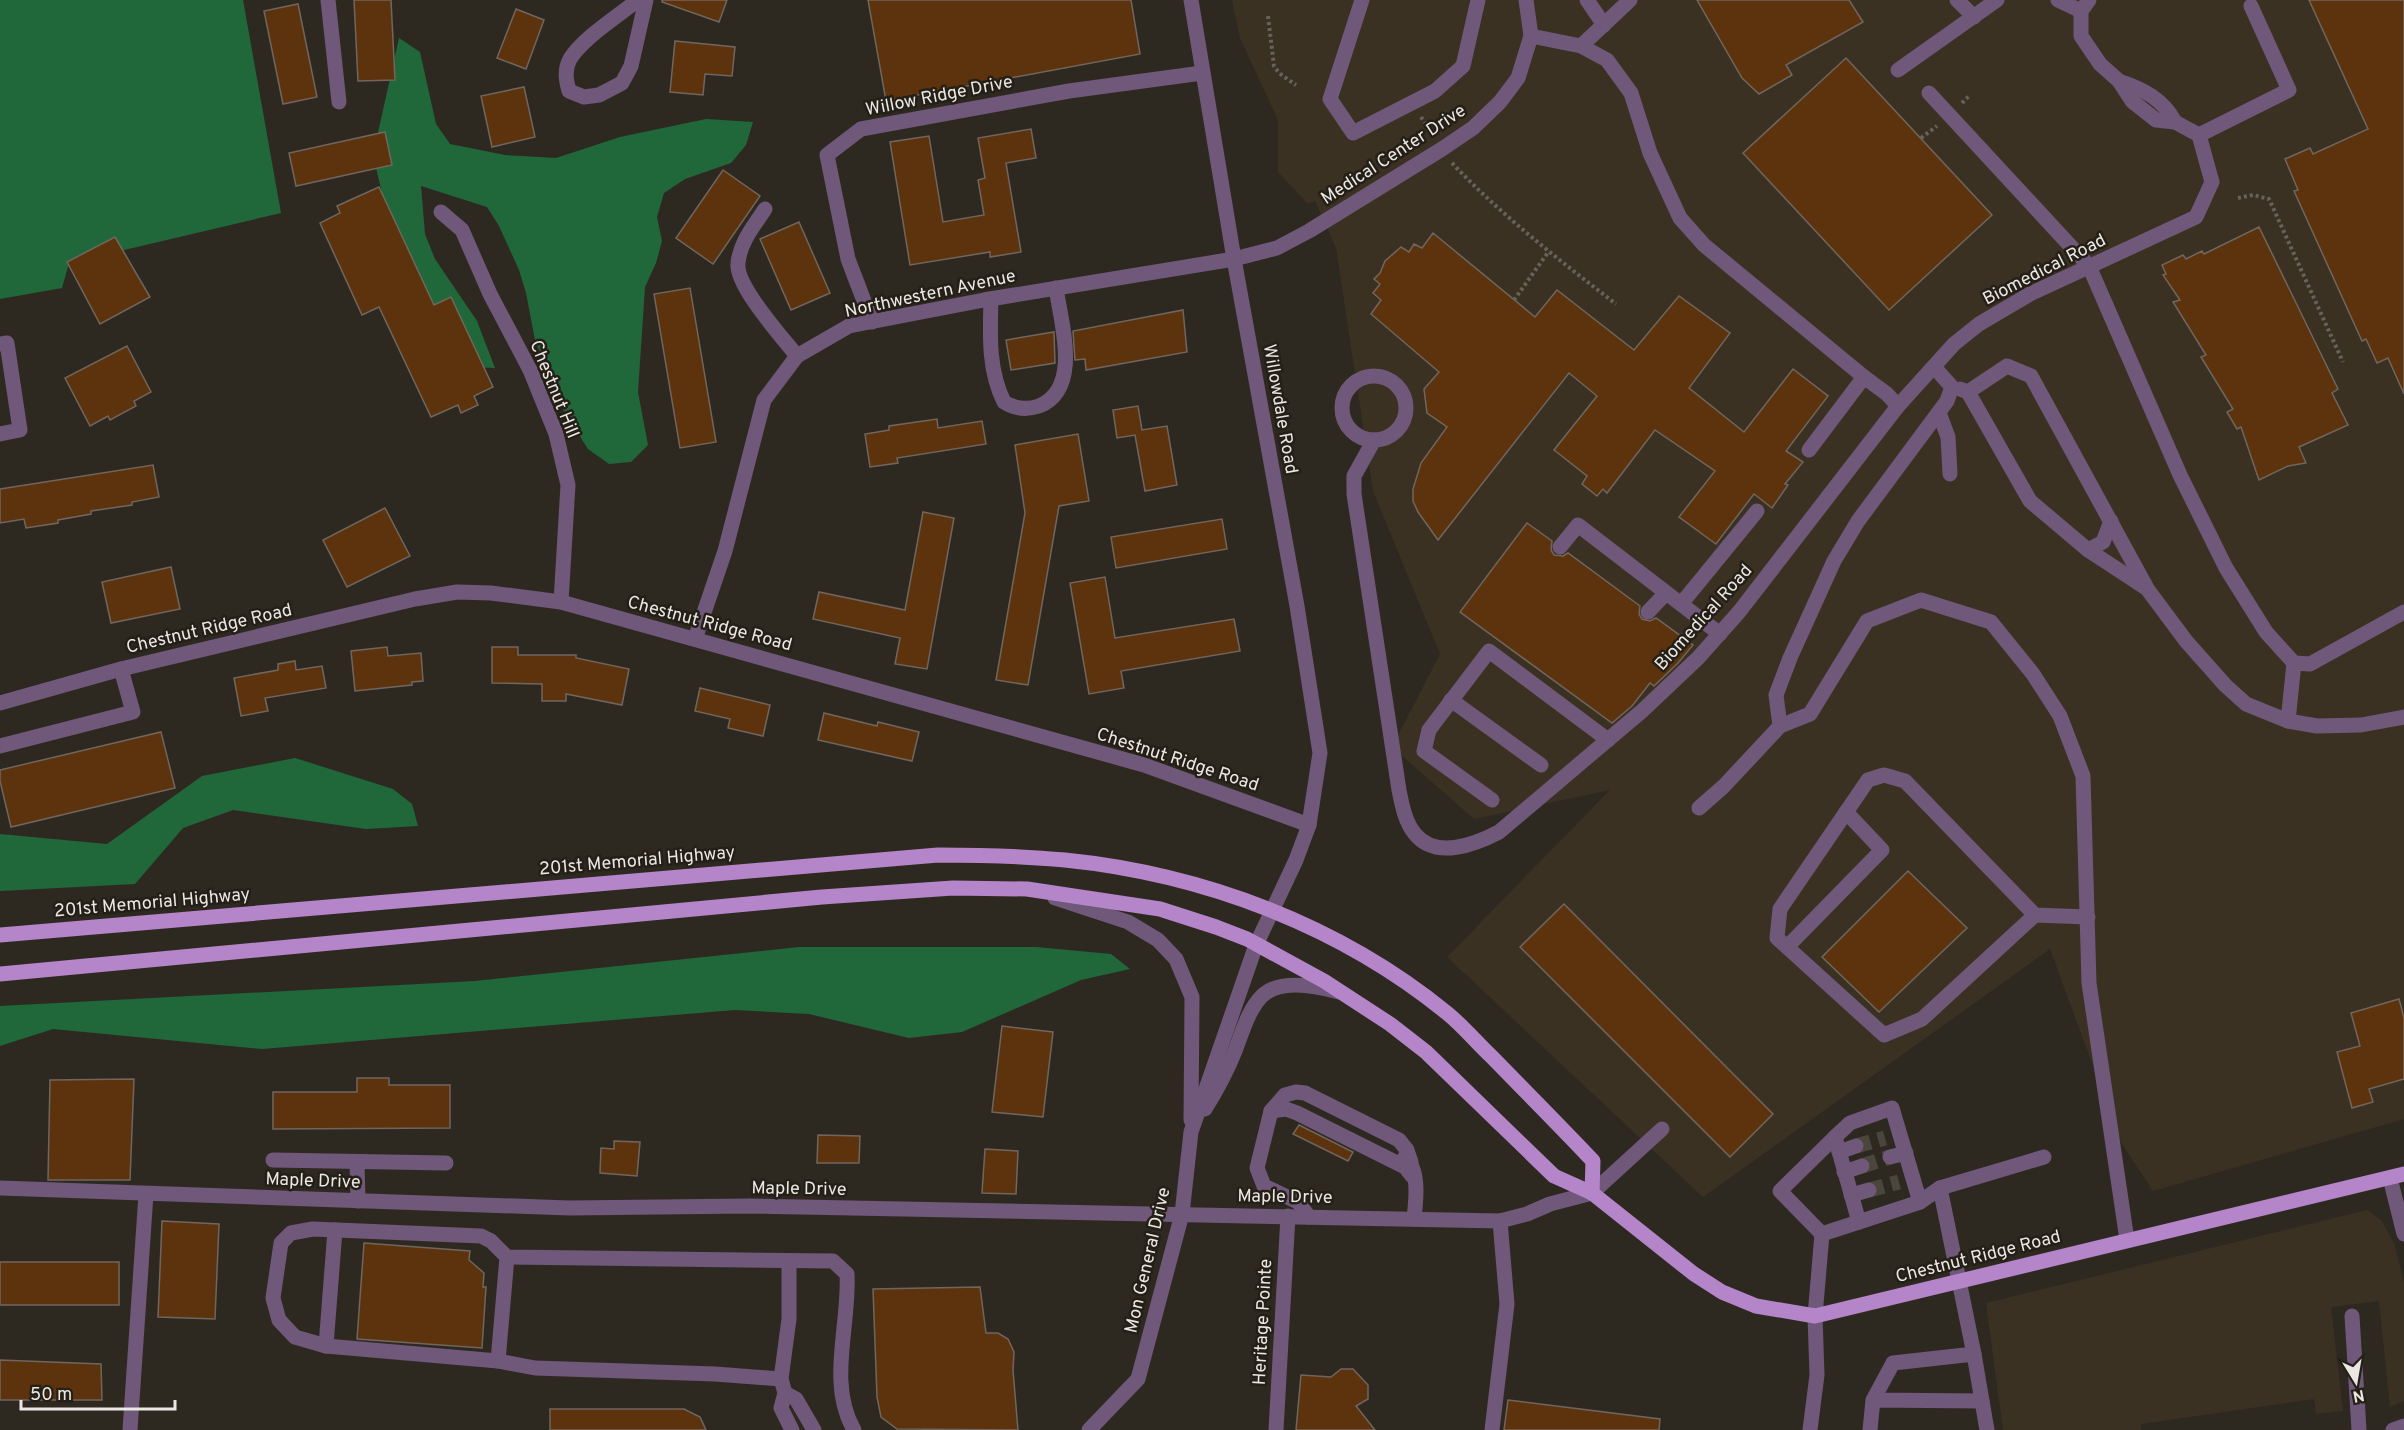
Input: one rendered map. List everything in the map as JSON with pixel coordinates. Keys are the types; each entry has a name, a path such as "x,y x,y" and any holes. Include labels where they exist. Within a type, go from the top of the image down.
{"main road":[{"name":"201st Memorial Highway","path":"0,935 938,855 998,855 1066,860 1138,871 1195,884 1271,910"},
{"path":"0,974 822,897 953,888 1027,889 1160,909 1216,927 1256,945"},
{"path":"1271,910 1325,934 1379,963 1448,1014 1593,1161 1592,1193"},
{"name":"Chestnut Ridge Road","path":"1256,945 1342,993 1390,1024 1426,1052 1554,1176 1592,1193 1694,1274 1722,1292 1756,1306 1815,1316 2127,1239 2397,1176"}],"street":[{"path":"328,0 339,102"},
{"path":"638,0 604,26 570,60 565,76 569,91 584,97 599,95 622,83 631,66 646,0"},
{"name":"Willowdale Road","path":"1191,0 1234,259 1297,606 1320,753 1309,825"},
{"path":"1362,0 1330,99 1353,133 1435,91 1463,66 1478,0"},
{"name":"Medical Center Drive","path":"1234,259 1277,248 1309,231 1473,128 1500,102 1518,78 1531,36 1526,0"},
{"path":"1587,0 1604,25"},
{"path":"1581,46 1630,0"},
{"path":"1957,0 1974,16"},
{"path":"1898,70 1998,0"},
{"path":"2058,0 2085,6 2081,36 2100,64 2119,81 2143,89 2168,109 2175,122 2199,135 2289,90 2251,6"},
{"path":"1531,36 1581,46 1607,60 1631,93 1650,153 1680,218 1704,245 1887,394 1898,406"},
{"name":"Willow Ridge Drive","path":"872,322 848,259 827,155 861,129 1070,91 1202,73"},
{"path":"1929,93 2089,266 2180,475 2226,568 2266,632 2294,663 2310,664 2404,612"},
{"name":"Biomedical Road","path":"1374,440 1354,476 1354,494 1399,790 1406,817 1416,836 1432,846 1453,848 1476,844 1499,832 1608,740 1698,658 1720,634 1898,406 1954,344 1979,324 2030,294 2196,217 2212,182 2199,135"},
{"path":"765,209 742,245 737,265 746,291 797,356"},
{"name":"Chestnut Hill","path":"441,212 462,230 490,294 530,370 556,434 568,485 561,602"},
{"name":"Northwestern Avenue","path":"695,639 725,551 764,400 797,356 849,326 991,298 1234,259"},
{"path":"991,298 990,352 999,392 1004,402 1025,409 1052,400 1059,390 1067,367 1056,288"},
{"path":"0,344 7,343 20,430 0,434"},
{"path":"1968,392 2007,366 2031,376 2148,590 2186,641 2225,686 2246,704 2288,721 2318,726 2361,725 2404,717"},
{"path":"1934,367 1952,387 1968,392 2030,501 2088,550 2148,590"},
{"path":"1367,376 1388,379 1403,393 1405,415 1401,424 1394,432 1374,440 1364,438 1347,426 1341,406 1349,387 1367,376"},
{"path":"1809,450 1864,377"},
{"path":"1780,726 1776,695 1790,658 1834,561 1858,521 1939,413 1952,387"},
{"path":"1939,413 1948,437 1950,474"},
{"path":"1681,604 1757,510"},
{"path":"2088,550 2103,542 2111,521"},
{"path":"1560,547 1578,525 1720,634"},
{"name":"Chestnut Ridge Road","path":"0,703 121,669 415,599 457,592 491,593 561,602 1144,765 1309,825"},
{"path":"1648,612 1666,592"},
{"path":"1699,808 1724,786 1780,726 1810,714 1867,621 1921,600 1991,622 2033,674 2060,716 2083,776 2089,983 2127,1239"},
{"path":"1492,800 1424,751 1429,730 1489,651 1608,740"},
{"path":"2288,721 2294,663"},
{"path":"0,746 133,712 121,669"},
{"path":"1451,700 1541,765"},
{"path":"2035,915 1922,1019 1884,1035 1777,938 1780,909 1868,780 1884,775 1905,781 2035,915 2088,917"},
{"path":"1787,947 1882,850 1846,812"},
{"path":"1256,945 1296,860 1309,825"},
{"path":"1027,889 1128,922 1158,940 1176,959 1192,997 1191,1132"},
{"name":"Mon General Drive","path":"1089,1430 1138,1379 1182,1214 1191,1132 1256,945"},
{"path":"1191,1132 1218,1090 1250,1014 1263,995 1277,988 1294,985 1318,986 1342,993"},
{"path":"1273,1107 1292,1100 1303,1101 1395,1148 1411,1162 1417,1198 1414,1219"},
{"path":"1273,1107 1297,1113 1405,1167 1414,1178"},
{"path":"1273,1107 1257,1168 1260,1179 1264,1186 1298,1202 1309,1217"},
{"path":"1810,1430 1817,1375 1815,1316 1822,1234 1780,1191 1850,1123 1893,1108 1892,1136 1906,1180 1920,1202"},
{"path":"1592,1193 1662,1129"},
{"path":"1835,1137 1859,1222"},
{"path":"1839,1152 1856,1146"},
{"path":"1822,1234 1920,1202 1940,1188 2044,1157"},
{"path":"273,1160 446,1163"},
{"path":"357,1162 358,1201"},
{"path":"1844,1172 1862,1166"},
{"path":"2397,1176 2404,1234"},
{"name":"Maple Drive","path":"0,1188 569,1208 750,1206 1500,1221 1592,1193"},
{"path":"1940,1188 1987,1430"},
{"path":"1851,1195 1869,1190"},
{"path":"130,1430 146,1194"},
{"name":"Heritage Pointe","path":"1275,1430 1288,1216"},
{"path":"1492,1430 1507,1304 1500,1221"},
{"path":"814,1430 796,1399 783,1386 715,1374 536,1368 498,1360 326,1346 295,1337 279,1320 273,1298 281,1243 291,1233 313,1229 481,1236 491,1241 507,1257 833,1261 847,1274 840,1387 846,1416 854,1430"},
{"path":"326,1346 335,1230"},
{"path":"498,1360 507,1257"},
{"path":"789,1261 789,1318 781,1408 792,1430"},
{"path":"2352,1316 2359,1430"},
{"path":"1870,1430 1873,1400 1893,1363 1974,1354"},
{"path":"1873,1400 1982,1401"},
{"path":"2393,1430 2404,1426"}],"path":[{"path":"1268,16 1274,66 1278,73 1296,85"},
{"path":"1921,138 1938,126"},
{"path":"1452,162 1481,194 1617,304"},
{"path":"2238,198 2253,195 2269,199 2343,362"},
{"path":"1514,300 1549,251"}],"shaded area":[{"path":"1232,0 2404,0 2404,1119 2153,1191 2121,1142 2050,949 1703,1197 1447,957 1610,790 1474,819 1392,747 1440,654 1373,491 1336,248 1315,201 1308,204 1278,172 1278,120 1240,38"},
{"path":"2367,1210 2381,1220 2394,1243 2404,1282 2404,1401 2390,1407 2379,1301 2331,1307 2343,1411 2316,1414 2314,1399 2141,1424 2141,1430 2003,1430 1986,1303"}],"green space":[{"path":"0,0 243,0 281,213 69,263 62,288 0,299"},
{"path":"399,38 420,52 436,124 450,144 505,155 556,158 620,137 706,119 753,122 746,145 731,163 685,179 664,193 657,217 662,241 656,263 645,287 638,392 648,445 631,462 609,464 588,449 562,408 535,340 519,270 499,226 487,207 421,186 425,234 435,259 477,321 495,368 472,367 443,325 386,210 373,155"},
{"path":"295,758 393,789 412,804 418,826 366,829 233,810 183,828 135,884 0,891 0,834 107,844 202,776"},
{"path":"799,947 1036,947 1111,954 1130,969 1081,980 962,1032 909,1038 809,1014 735,1010 262,1049 53,1029 0,1046 0,1006 475,981"}],"building":[{"path":"354,0 391,0 395,80 358,81"},
{"path":"662,0 727,0 719,22 662,2"},
{"path":"868,0 1131,0 1140,54 886,101"},
{"path":"1697,0 1849,0 1863,22 1786,65 1792,75 1759,94 1742,78"},
{"path":"2309,0 2404,0 2404,394 2388,358 2377,363 2366,339 2362,341 2294,191 2298,190 2285,159 2310,148 2313,154 2368,129"},
{"path":"298,4 317,97 283,104 264,11"},
{"path":"516,9 544,20 526,69 497,58"},
{"path":"675,41 735,47 732,76 705,74 703,95 670,92"},
{"path":"1846,58 1992,215 1889,310 1743,153"},
{"path":"524,87 535,137 492,147 481,96"},
{"path":"1031,129 1036,158 1006,163 1021,252 990,257 990,252 910,265 890,142 929,136 943,222 984,215 978,180 985,178 978,138"},
{"path":"385,132 392,165 296,186 289,153"},
{"path":"723,170 760,196 713,264 676,238"},
{"path":"379,187 434,305 451,297 493,387 474,396 478,405 461,413 458,405 431,417 379,307 362,315 320,223 340,213 337,206"},
{"path":"799,222 830,293 791,310 760,239"},
{"path":"2259,227 2338,389 2332,393 2348,425 2299,447 2306,463 2288,466 2259,480 2241,427 2237,429 2227,412 2233,409 2201,357 2206,355 2173,302 2180,300 2163,275 2166,274 2162,265 2183,255 2186,259 2202,251 2204,254"},
{"path":"1433,233 1535,317 1557,290 1634,350 1679,296 1730,333 1689,388 1744,432 1793,369 1828,396 1786,451 1803,462 1785,484 1788,485 1772,508 1754,494 1716,544 1679,517 1715,471 1655,430 1607,493 1603,489 1597,496 1582,484 1587,476 1554,450 1597,396 1569,373 1438,540 1418,512 1413,501 1413,489 1421,463 1447,427 1427,413 1424,389 1439,372 1371,314 1381,300 1373,293 1380,284 1374,279 1380,273 1385,261 1401,247 1409,252 1414,244 1422,248"},
{"path":"115,237 150,297 100,324 67,262"},
{"path":"690,288 716,442 680,448 654,294"},
{"path":"1183,310 1187,352 1086,370 1085,359 1075,360 1073,331"},
{"path":"1054,332 1055,363 1011,370 1006,340"},
{"path":"127,346 151,392 134,401 136,406 110,420 108,416 90,426 65,378"},
{"path":"1138,406 1142,430 1167,426 1177,485 1145,491 1135,435 1117,438 1113,410"},
{"path":"937,419 938,428 982,421 986,444 897,458 898,463 870,467 865,434 889,430 889,426"},
{"path":"1078,434 1089,501 1059,506 1028,685 996,680 1025,513 1015,445"},
{"path":"153,465 159,497 132,502 132,505 91,511 91,514 58,520 58,523 26,528 24,519 0,523 0,489"},
{"path":"385,508 410,556 347,587 323,540"},
{"path":"923,512 954,518 927,669 895,664 900,638 813,619 819,592 905,610"},
{"path":"1222,519 1227,549 1116,568 1111,537"},
{"path":"1527,523 1552,541 1551,550 1554,555 1563,556 1568,553 1640,606 1639,614 1642,619 1650,621 1656,618 1693,645 1678,663 1654,686 1650,683 1632,706 1612,723 1460,612"},
{"path":"171,567 180,609 111,623 102,582"},
{"path":"1105,577 1115,638 1234,619 1240,651 1121,671 1124,688 1089,694 1070,583"},
{"path":"387,647 388,656 421,653 423,681 412,682 412,685 355,691 351,651"},
{"path":"492,647 518,647 518,655 576,655 576,658 629,669 622,705 566,694 566,701 542,701 542,684 492,683"},
{"path":"295,661 296,670 322,666 326,688 265,698 268,711 241,716 234,678 278,670 278,664"},
{"path":"700,688 770,705 763,736 728,728 730,719 695,711"},
{"path":"824,713 877,726 878,722 919,732 912,761 818,740"},
{"path":"161,732 175,788 11,827 0,781 0,770"},
{"path":"1908,871 1967,928 1879,1012 1822,957"},
{"path":"1564,904 1773,1114 1730,1157 1520,947"},
{"path":"2399,999 2404,1018 2404,1079 2369,1089 2373,1102 2352,1108 2337,1052 2360,1046 2351,1013"},
{"path":"1002,1026 1053,1032 1043,1117 992,1112"},
{"path":"357,1078 389,1078 389,1085 450,1085 450,1128 273,1129 273,1092 357,1092"},
{"path":"134,1079 130,1180 48,1180 50,1080"},
{"path":"1299,1125 1353,1152 1348,1161 1293,1134"},
{"path":"818,1135 860,1136 859,1163 817,1163"},
{"path":"614,1141 640,1142 637,1176 600,1173 601,1148 614,1149"},
{"path":"985,1149 1018,1151 1016,1194 982,1193"},
{"path":"162,1221 219,1224 215,1319 158,1317"},
{"path":"364,1243 470,1251 469,1260 484,1273 483,1287 486,1287 482,1348 357,1339"},
{"path":"0,1262 119,1262 119,1305 0,1305"},
{"path":"980,1287 986,1333 998,1333 1008,1339 1014,1352 1013,1370 1018,1430 897,1429 881,1417 877,1397 873,1289"},
{"path":"0,1360 101,1364 102,1400 0,1400"},
{"path":"1341,1369 1353,1369 1368,1385 1368,1399 1356,1406 1375,1430 1296,1430 1301,1375 1331,1377"},
{"path":"1508,1400 1660,1419 1659,1430 1504,1430"},
{"path":"550,1409 684,1409 700,1417 706,1430 550,1430"}],"tunnel":[{"path":"1856,1146 1885,1138"},
{"path":"1862,1166 1890,1157"},
{"path":"1869,1190 1899,1182"}]}
